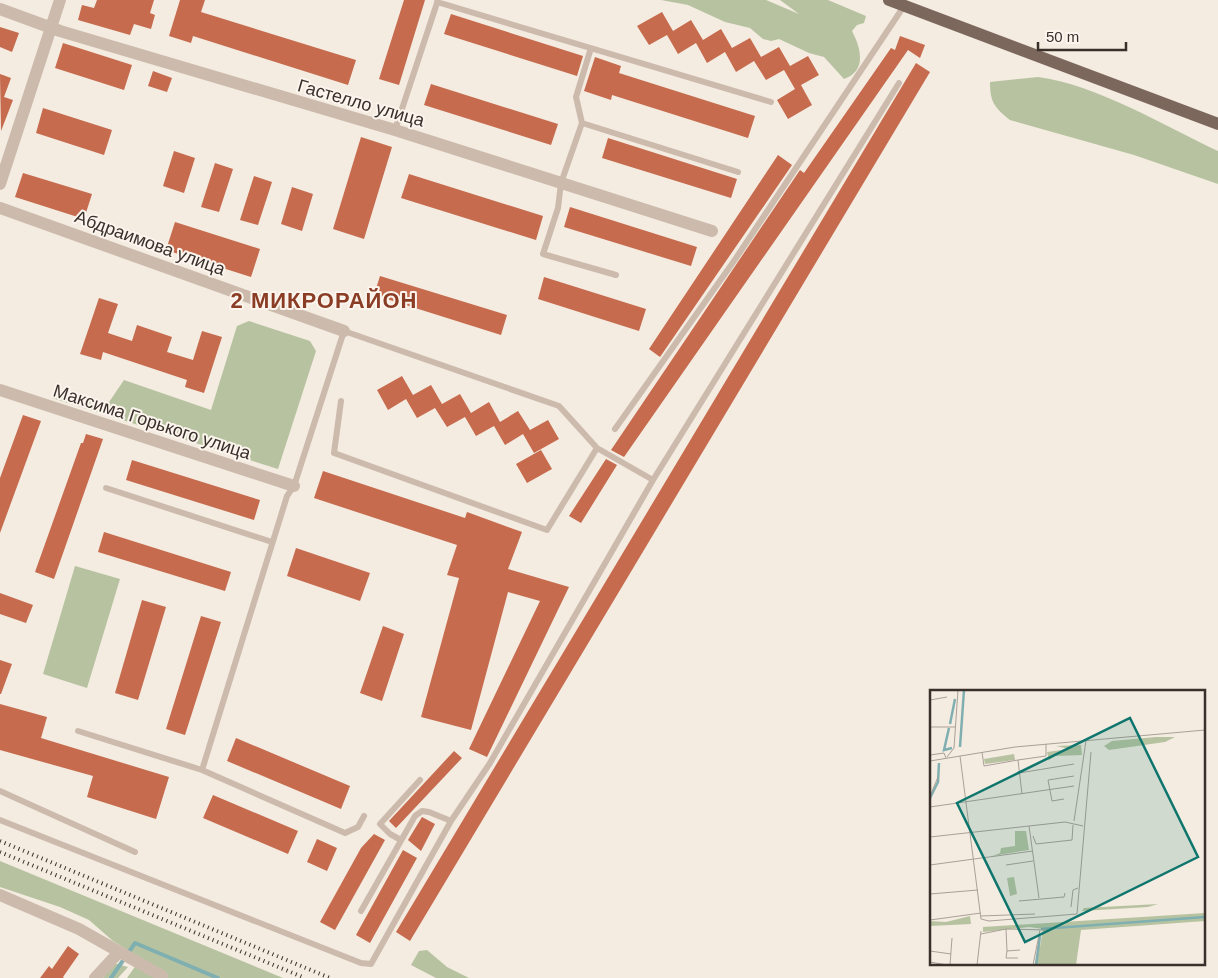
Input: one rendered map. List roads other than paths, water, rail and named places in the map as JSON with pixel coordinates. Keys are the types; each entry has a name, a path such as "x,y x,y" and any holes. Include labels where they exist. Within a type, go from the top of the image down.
{"main road":[{"path":"889,0 1218,124"}],"street":[{"path":"0,184 60,0"},
{"name":"Гастелло улица","path":"0,9 51,28 190,71 395,130 712,230"},
{"name":"Абдраимова улица","path":"0,208 344,331"},
{"name":"Максима Горького улица","path":"0,390 294,486"},
{"path":"0,895 79,929 162,976"},
{"path":"95,978 119,952"}],"lane":[{"path":"395,130 438,1 772,102"},
{"path":"616,429 734,260 904,6"},
{"path":"591,48 576,97 582,123 561,183 558,208 543,254 616,276"},
{"path":"0,820 361,963 371,964 451,821 490,764 653,480 899,83"},
{"path":"582,123 738,172"},
{"path":"202,770 272,542 287,496 294,486 344,331 560,406 597,448 653,480"},
{"path":"341,401 334,453 547,530 597,448"},
{"path":"106,488 272,542"},
{"path":"78,731 202,770 345,833 358,827 364,816"},
{"path":"401,840 390,834 380,824 420,780"},
{"path":"0,790 135,852"},
{"path":"360,911 415,816 422,811 451,821"}],"waterway":[{"path":"111,978 135,943 218,978"}],"railway":[{"path":"0,841 330,978"},
{"path":"0,852 305,978"}],"district":[{"name":"2 МИКРОРАЙОН","path":"324,300"}]}
